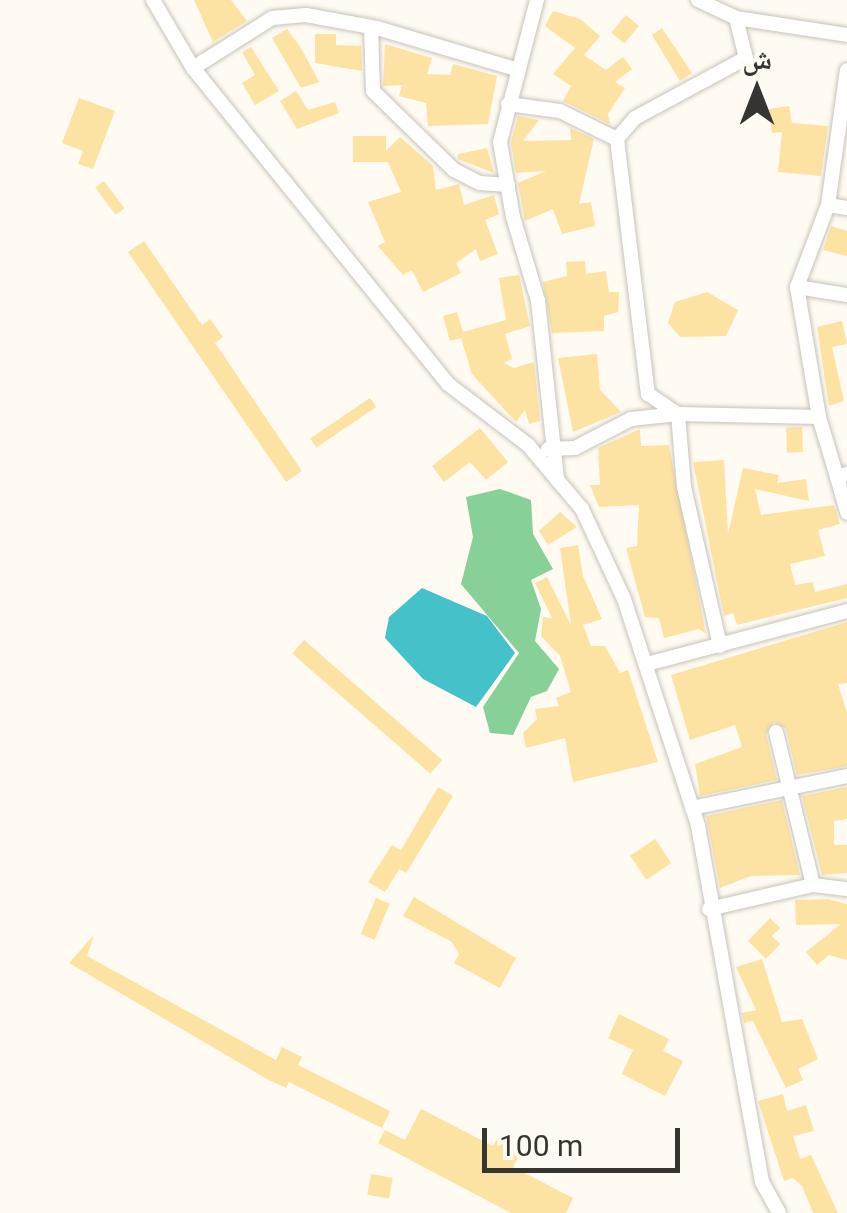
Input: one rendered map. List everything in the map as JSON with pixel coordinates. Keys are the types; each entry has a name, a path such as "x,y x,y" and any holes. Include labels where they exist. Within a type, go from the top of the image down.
{"street":[{"path":"154,0 193,68 448,384 531,450 582,509 647,664 692,808 762,1182 779,1213"},
{"path":"538,0 515,69 500,142 535,282 557,480"},
{"path":"698,0 736,18 847,34"},
{"path":"193,68 272,18 306,15 371,26 515,69"},
{"path":"678,414 648,394 617,139 635,118 746,58 736,18"},
{"path":"371,26 374,90 454,170 480,183 508,186"},
{"path":"847,70 828,206 797,287 818,417 842,475 847,513"},
{"path":"508,104 560,111 617,139"},
{"path":"828,206 847,208"},
{"path":"797,287 847,295"},
{"path":"531,450 574,448 631,419 678,414 818,417"},
{"path":"678,414 684,487 720,646"},
{"path":"647,664 847,612"},
{"path":"776,732 793,788 814,886"},
{"path":"692,808 847,776"},
{"path":"709,909 814,886 847,889"}],"green space":[{"path":"500,489 531,500 533,534 553,569 531,580 541,609 535,641 559,669 547,691 531,697 513,735 490,733 483,707 519,653 461,584 473,537 466,497"}],"water":[{"path":"422,588 487,616 515,653 476,707 423,679 385,638 389,617"}],"building":[{"path":"194,0 231,0 247,21 213,42"},
{"path":"553,11 580,19 600,36 584,55 606,70 623,57 632,69 615,82 625,88 608,114 610,124 563,101 571,86 553,74 575,48 545,26"},
{"path":"626,15 639,26 624,44 611,33"},
{"path":"662,28 692,73 680,81 652,35"},
{"path":"287,29 319,82 301,88 272,38"},
{"path":"315,34 336,34 336,45 361,46 362,71 315,63"},
{"path":"385,44 432,58 427,74 450,75 453,64 497,76 488,124 428,126 426,103 399,96 402,85 383,86"},
{"path":"251,47 279,91 255,105 242,83 255,75 242,52"},
{"path":"296,91 308,110 335,102 339,113 297,129 280,101"},
{"path":"79,98 115,111 93,169 78,164 83,151 62,143"},
{"path":"789,106 792,123 828,126 821,176 778,172 782,132 772,133 769,109"},
{"path":"518,116 539,120 523,141 571,140 570,128 594,139 579,204 591,202 595,226 562,234 553,209 525,221 518,183 546,171 516,173 511,142"},
{"path":"353,136 386,136 386,151 400,137 433,166 436,190 459,184 464,205 494,195 499,214 485,220 498,254 480,261 476,249 456,263 461,273 423,292 412,270 403,275 378,246 385,242 368,202 401,192 388,162 353,162"},
{"path":"487,148 494,173 458,159 458,154"},
{"path":"104,181 124,208 116,215 95,188"},
{"path":"831,226 847,231 847,256 823,250"},
{"path":"144,241 202,325 210,319 223,337 215,343 302,471 286,482 128,252"},
{"path":"585,261 586,274 606,271 609,292 619,292 618,312 604,316 604,331 552,333 543,282 567,276 566,262"},
{"path":"519,275 530,326 505,334 512,359 504,363 514,368 534,362 540,421 529,424 525,410 516,422 472,374 461,338 450,341 443,316 457,312 463,332 506,320 499,278"},
{"path":"707,292 738,310 726,336 680,337 668,323 675,302"},
{"path":"842,321 847,344 832,347 844,401 829,406 817,327"},
{"path":"597,354 600,390 621,412 573,432 558,358"},
{"path":"370,398 376,407 316,447 310,438"},
{"path":"802,427 803,452 787,453 786,428"},
{"path":"480,428 508,462 486,480 470,462 444,482 432,466"},
{"path":"640,429 641,446 669,445 706,634 699,629 664,638 659,618 645,617 626,548 637,546 639,505 599,507 590,485 600,485 598,448"},
{"path":"724,460 728,534 743,468 779,475 777,483 806,479 809,501 755,489 761,515 834,505 840,524 818,530 825,556 790,564 795,585 813,582 815,592 847,584 847,598 737,625 733,613 724,616 693,462"},
{"path":"560,512 577,527 548,545 539,531"},
{"path":"578,545 583,576 602,619 583,625 591,646 605,646 620,673 628,670 658,762 573,782 565,738 526,748 523,733 537,719 535,709 559,706 556,698 571,692 560,656 541,636 543,617 552,618 535,583 547,577 571,625 560,548"},
{"path":"847,622 847,683 838,684 847,713 847,766 797,775 786,729 774,722 766,734 777,780 700,796 695,764 742,747 735,725 690,740 671,675"},
{"path":"304,640 442,760 430,774 292,654"},
{"path":"438,787 453,796 406,873 399,869 385,892 368,882 392,845 401,850"},
{"path":"847,787 847,819 834,821 834,845 847,845 847,873 822,875 802,796"},
{"path":"782,800 800,875 751,876 720,888 706,816"},
{"path":"655,839 671,863 646,880 630,856"},
{"path":"414,897 516,958 500,988 454,963 459,954 452,942 403,916"},
{"path":"376,898 390,904 375,940 361,934"},
{"path":"828,899 847,904 847,960 829,955 817,965 806,952 841,924 796,925 795,900"},
{"path":"770,918 780,928 772,936 780,944 766,959 748,941"},
{"path":"94,935 87,956 276,1060 282,1047 302,1057 298,1065 390,1111 382,1128 289,1082 286,1088 267,1079 69,963"},
{"path":"762,959 782,1022 802,1019 818,1059 798,1069 803,1080 786,1088 753,1021 744,1023 742,1013 756,1010 736,967"},
{"path":"619,1014 669,1039 663,1051 683,1061 665,1096 622,1074 633,1050 608,1038"},
{"path":"783,1094 787,1111 806,1105 814,1131 793,1136 800,1159 811,1155 838,1213 813,1213 802,1186 793,1178 784,1181 758,1101"},
{"path":"421,1109 493,1146 499,1135 524,1147 513,1167 573,1198 566,1213 511,1213 378,1143 385,1130 405,1140"},
{"path":"371,1174 393,1178 389,1199 367,1195"}]}
